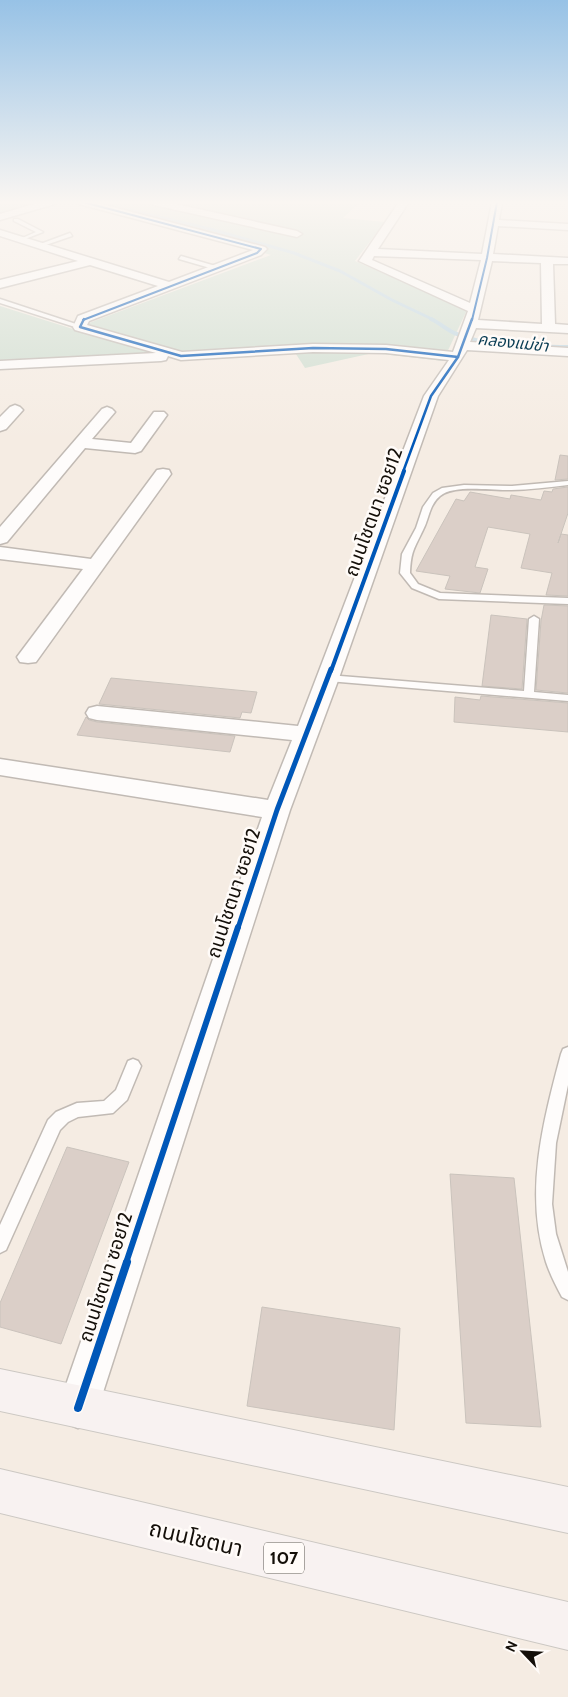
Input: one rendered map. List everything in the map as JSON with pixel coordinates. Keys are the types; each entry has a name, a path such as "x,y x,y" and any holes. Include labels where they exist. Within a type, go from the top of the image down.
{"main road":[{"path":"0,1390 568,1510"},
{"name":"ถนนโชตนา","path":"0,1491 568,1626"}],"street":[{"path":"153,281 169,286"},
{"path":"182,281 83,319 80,327 182,356"},
{"path":"411,281 474,309"},
{"path":"465,340 481,281"},
{"path":"548,281 549,328"},
{"path":"0,365 322,348 386,349 549,328 568,329"},
{"path":"465,340 568,352"},
{"name":"ถนนโชตนา ซอย12","path":"78,1408 277,810 328,678 431,396 465,340"},
{"path":"0,426 15,410"},
{"path":"0,538 107,412"},
{"path":"80,443 135,448 158,415"},
{"path":"28,657 163,474"},
{"path":"0,553 96,564"},
{"path":"97,713 305,734"},
{"path":"0,767 277,810"}],"lane":[{"path":"0,301 80,327"},
{"path":"568,483 512,488 464,487 445,490 436,495 427,507 420,528 406,554 405,573 415,586 439,596 568,601"},
{"path":"529,694 534,619"},
{"path":"328,678 568,698"},
{"path":"568,1054 553,1113 543,1180 547,1232 561,1279 568,1291"},
{"path":"0,1244 54,1125 62,1117 77,1110 107,1108 122,1095 133,1066"}],"green space":[{"path":"201,281 401,281 467,310 443,361 373,353 305,368 294,351 0,368 0,306 73,329"}],"building":[{"path":"560,455 568,456 568,479 555,480"},
{"path":"568,487 568,513 561,534 568,535 568,596 546,595 552,573 521,568 530,534 488,527 475,567 488,569 480,593 445,589 450,576 416,571 456,499 464,501 470,492 510,499 511,495 541,500 544,491 552,492 553,489"},
{"path":"544,605 568,606 568,693 536,690"},
{"path":"491,615 527,619 522,689 482,686"},
{"path":"111,678 257,692 251,713 242,712 240,718 99,704"},
{"path":"481,696 568,703 568,732 454,722 455,697 480,700"},
{"path":"86,717 97,722 235,736 230,752 77,735"},
{"path":"67,1147 129,1162 61,1344 0,1327 0,1303"},
{"path":"450,1174 514,1178 541,1427 466,1423"},
{"path":"262,1307 400,1328 394,1430 247,1406"}],"waterway":[{"name":"คลองแม่ข่า","path":"358,281 434,320"},
{"name":"คลองแม่ข่า","path":"431,319 454,333 484,342 568,347"}],"cycle path":[{"path":"183,281 83,319 80,327 181,356 313,348 386,349 458,357"},
{"path":"78,1408 277,810 328,678 431,396 458,357 471,324 481,281"}]}
